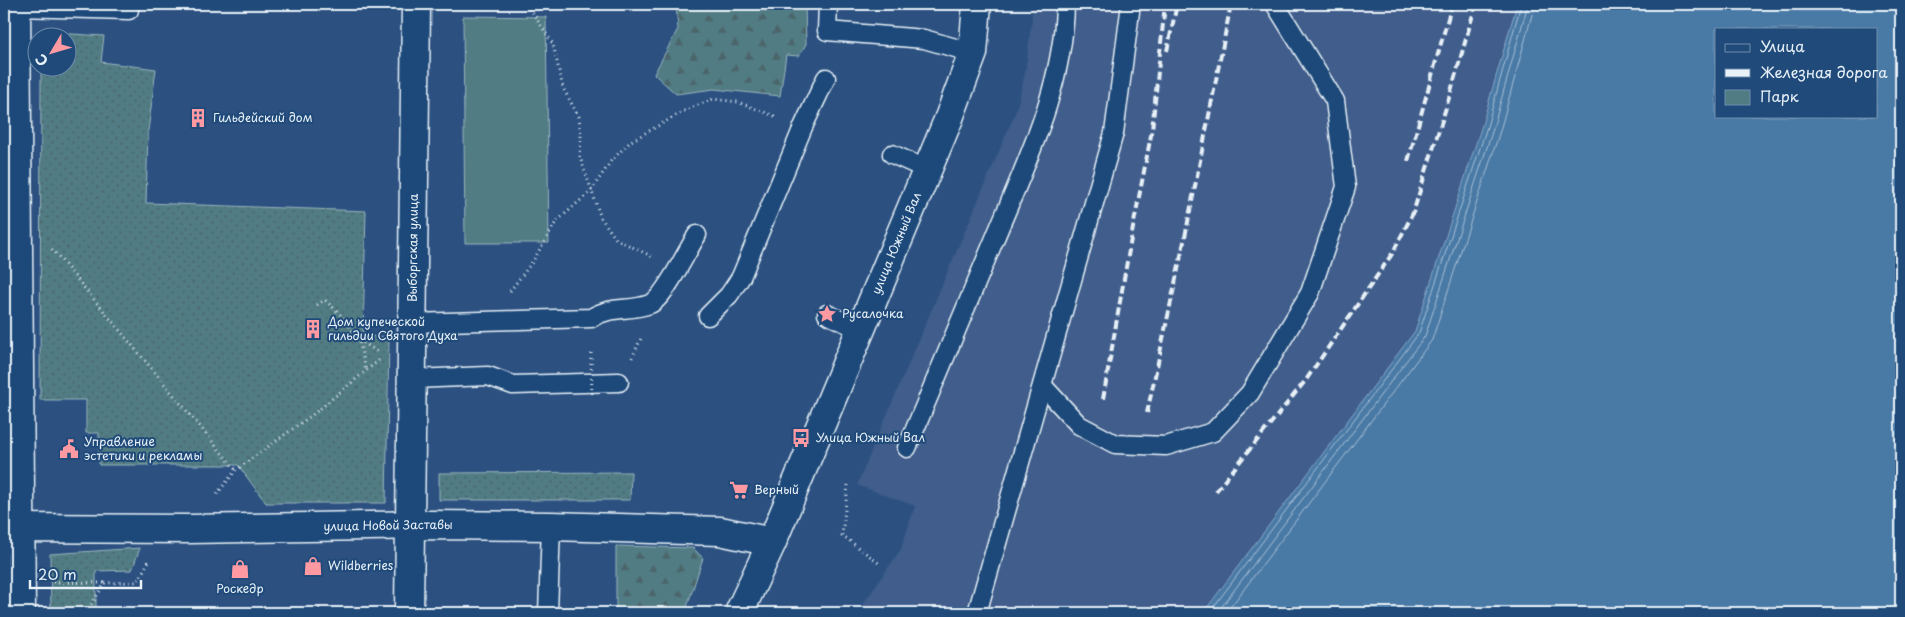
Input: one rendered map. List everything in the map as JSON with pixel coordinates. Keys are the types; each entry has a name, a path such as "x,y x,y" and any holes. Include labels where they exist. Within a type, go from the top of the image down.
{"street":[{"name":"Выборгская улица","path":"409,613 416,4"},
{"name":"улица Южный Вал","path":"739,613 772,542 949,118 973,53 977,4"},
{"path":"16,5 10,105 12,528 21,613"},
{"name":"улица Новой Заставы","path":"12,528 190,529 551,526 720,532 772,542"}],"lane":[{"path":"828,4 827,31 924,39 973,53"},
{"path":"907,448 1024,168 1053,90 1065,4"},
{"path":"977,613 1114,133 1131,4"},
{"path":"1042,385 1079,425 1115,444 1166,446 1213,432 1250,393 1310,293 1346,187 1335,101 1275,4"},
{"path":"16,5 129,10"},
{"path":"708,316 729,295 748,280 813,121 826,78"},
{"path":"892,154 928,170"},
{"path":"412,323 591,318 602,311 651,304 661,295 697,235"},
{"path":"826,314 861,330"},
{"path":"412,379 488,376 513,384 619,382"},
{"path":"548,613 551,526"}],"path":[{"path":"527,4 552,44 563,88 579,117 581,135 580,157 601,218 616,239 678,268"},
{"path":"488,321 533,261 556,222 592,191 611,161 631,141 686,110 712,99 738,102 760,111"},
{"path":"86,292 236,470 316,412 385,356 358,340"},
{"path":"317,305 325,300 340,314 358,340 366,371"},
{"path":"591,353 592,398"},
{"path":"848,484 842,535 880,564"},
{"path":"52,582 138,582 150,559"},
{"path":"86,613 105,583"},
{"path":"318,608 322,613"}],"shaded area":[{"path":"1032,4 1517,4 1482,125 1415,331 1203,613 857,613 901,549 915,506 857,485 1016,111 1025,73"}],"green space":[{"path":"676,4 805,4 806,44 799,56 786,55 780,96 714,89 676,94 654,74 678,29"},
{"path":"463,16 546,17 549,243 465,243"},
{"path":"78,34 104,36 101,62 156,69 148,131 146,203 366,211 363,336 389,337 386,503 266,503 238,465 99,465 99,433 86,433 86,400 40,400 41,78 78,78"},
{"path":"631,472 630,500 439,500 439,473"},
{"path":"616,546 693,548 703,558 685,613 616,613"},
{"path":"140,548 132,570 96,571 96,613 51,613 50,554"}],"water":[{"path":"1517,4 1901,4 1901,613 1203,613 1415,331 1482,125"}],"railway":[{"path":"1103,399 1152,130 1165,4"},
{"path":"1167,51 1177,4"},
{"path":"1147,413 1185,237 1231,4"},
{"path":"1408,161 1452,4"},
{"path":"1216,491 1306,380 1392,254 1413,213 1476,4"}],"place":[{"name":"Гильдейский дом","path":"198,118"},
{"name":"Русалочка","path":"827,314"},
{"name":"Дом купеческой гильдии Святого Духа","path":"313,329"},
{"name":"Улица Южный Вал","path":"801,438"},
{"name":"Управление эстетики и рекламы","path":"69,449"},
{"name":"Верный","path":"739,490"},
{"name":"Wildberries","path":"313,566"},
{"name":"Роскедр","path":"240,569"}]}
